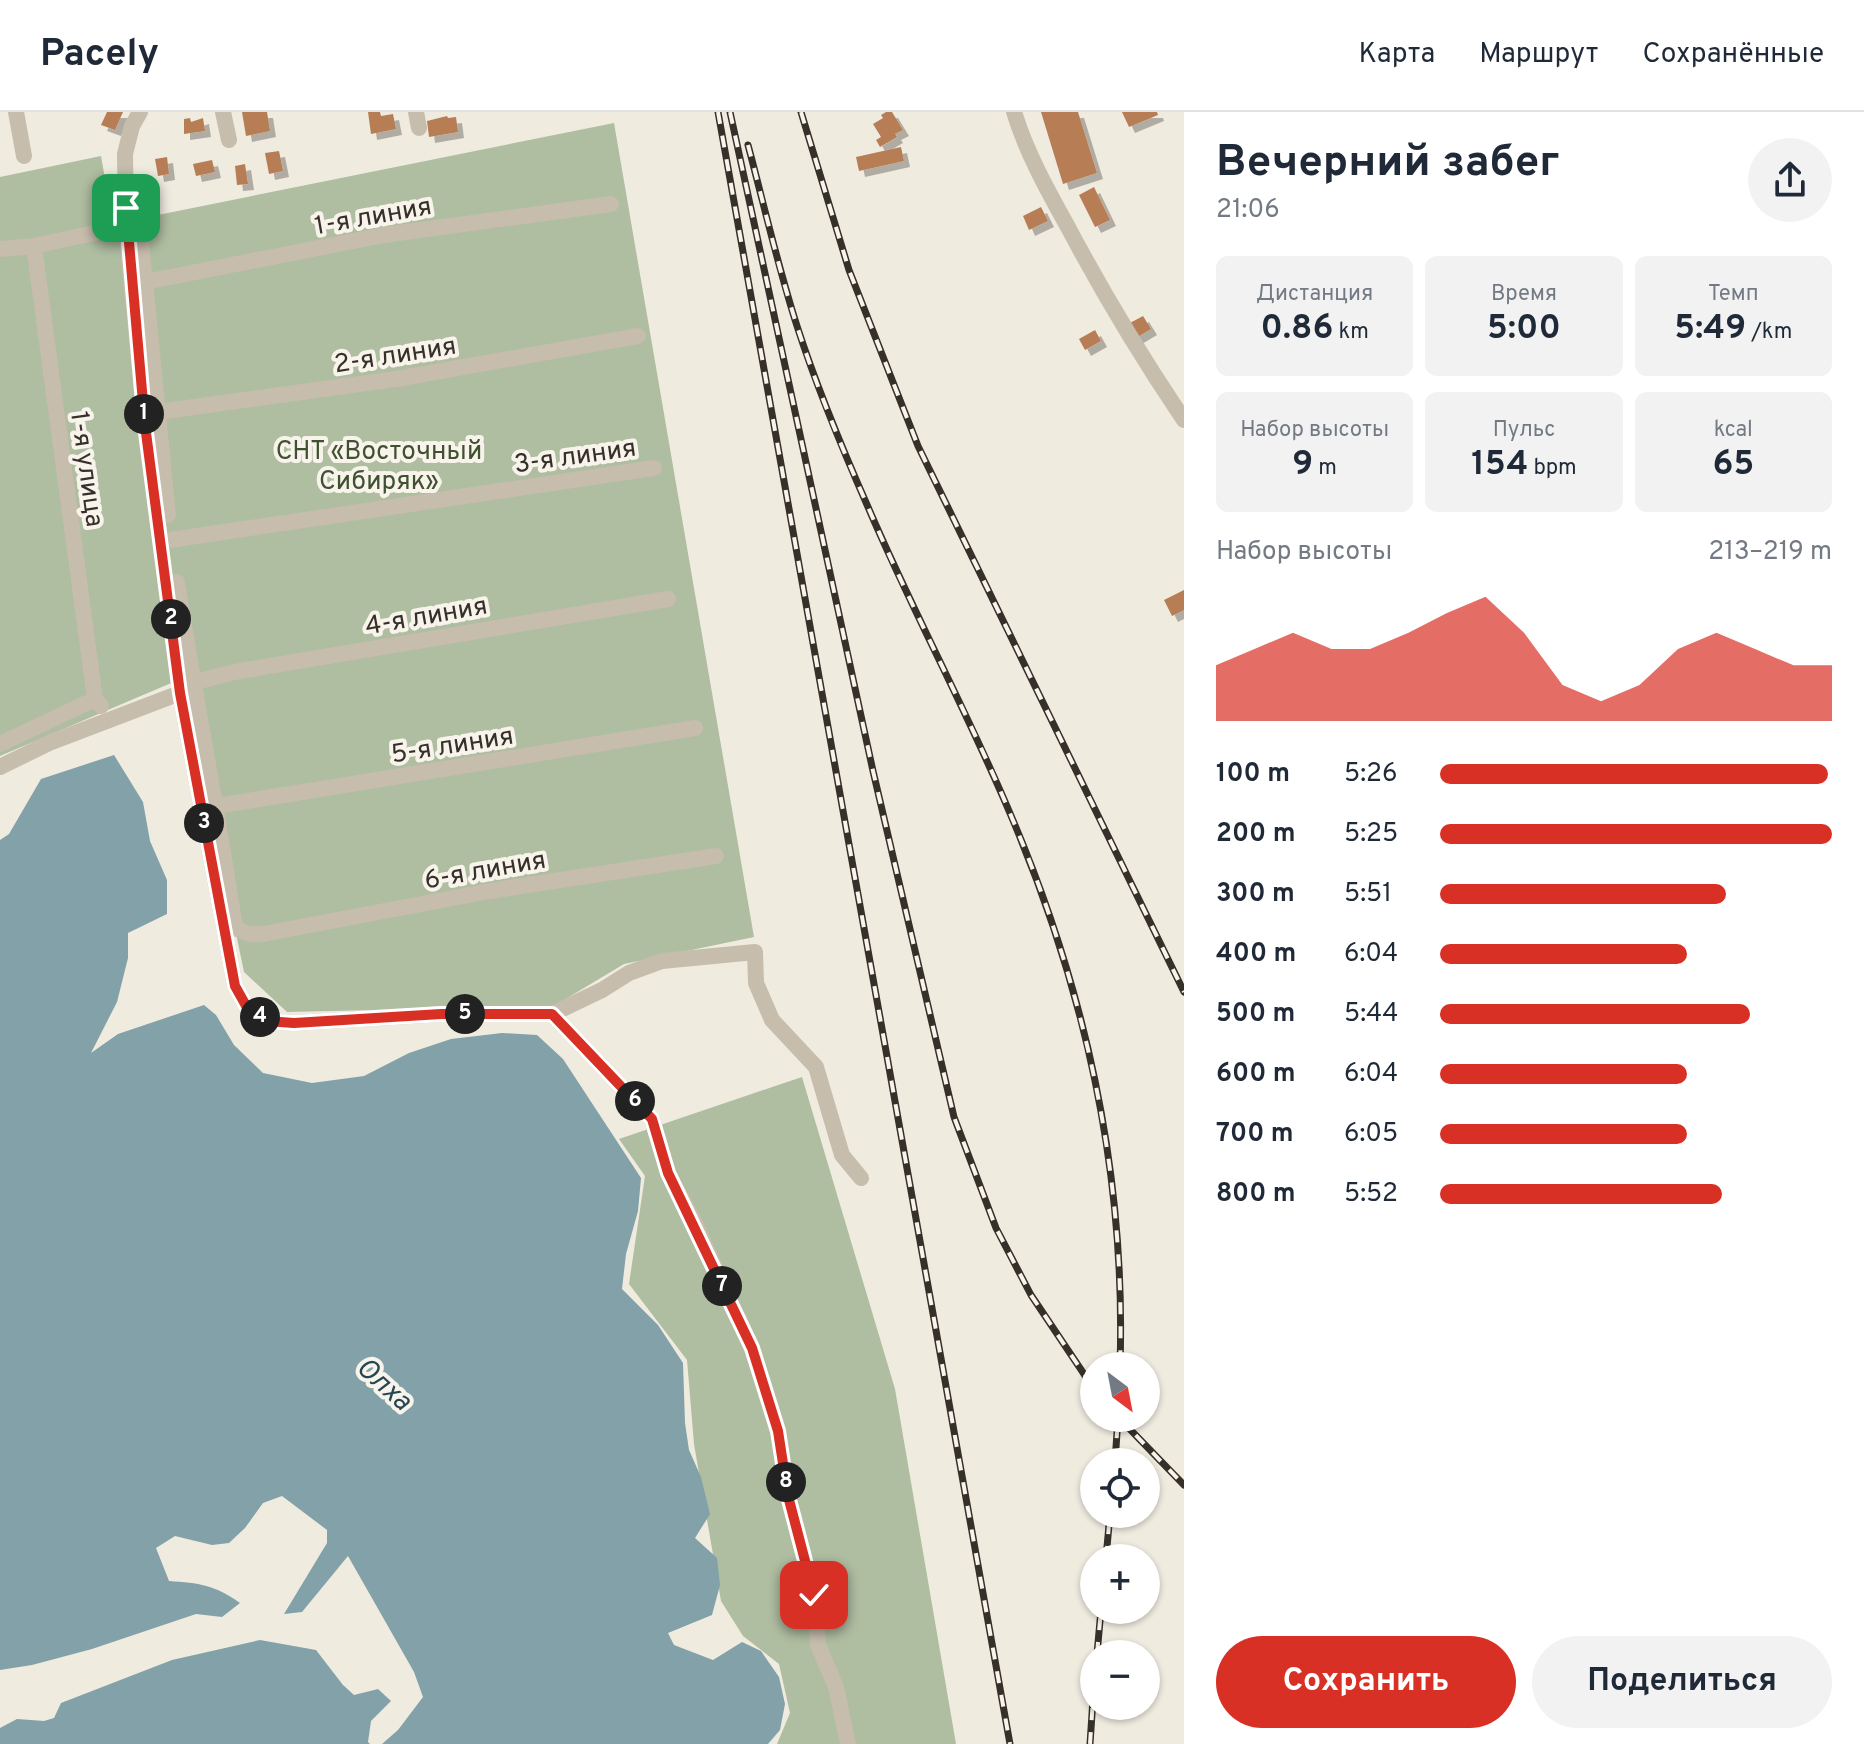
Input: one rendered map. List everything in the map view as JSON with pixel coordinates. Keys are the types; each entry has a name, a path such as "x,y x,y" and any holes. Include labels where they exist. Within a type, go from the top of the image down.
{"street":[{"path":"16,112 24,156"},
{"path":"140,112 127,142 126,226 145,425 235,986 249,1011 266,1021 294,1023 441,1014 552,1014 629,973 662,961 755,952 756,983 772,1020 816,1067 842,1155 861,1178"},
{"path":"223,112 229,140"},
{"path":"1014,112 1032,160 1081,252 1141,356 1184,420"},
{"path":"127,172 141,242 186,688 217,806"},
{"name":"1-я линия","path":"145,282 384,235 611,204"},
{"path":"0,249 34,246 126,226"},
{"name":"1-я улица","path":"34,246 95,699"},
{"name":"2-я линия","path":"158,412 396,379 638,336"},
{"name":"3-я линия","path":"170,540 654,468"},
{"name":"4-я линия","path":"0,767 49,743 234,672 668,599"},
{"path":"0,744 95,699 114,718"},
{"name":"5-я линия","path":"217,806 695,728"},
{"name":"6-я линия","path":"217,806 235,928 249,934 263,934 490,891 716,856"},
{"path":"552,1014 652,1119 668,1173 752,1348 778,1431 788,1496 814,1595 818,1645 836,1687 848,1744"}],"green space":[{"name":"СНТ «Восточный Сибиряк»","path":"614,123 754,937 624,964 554,1006 287,1012 244,972 183,678 0,756 0,177 101,156 113,224"},
{"path":"802,1077 895,1389 956,1744 777,1744 790,1713 779,1664 743,1636 721,1601 694,1444 687,1360 629,1284 645,1176 619,1139"}],"water":[{"name":"Олха","path":"114,755 143,802 150,841 167,880 167,914 128,933 128,958 117,1002 91,1053 118,1034 204,1005 216,1015 234,1045 263,1073 312,1083 364,1076 409,1053 451,1039 502,1033 537,1035 563,1059 641,1178 638,1211 626,1254 622,1289 658,1325 683,1363 689,1450 701,1477 710,1514 695,1538 717,1558 720,1585 712,1615 668,1633 674,1645 713,1660 742,1642 761,1651 779,1677 785,1704 780,1730 768,1744 382,1744 398,1730 423,1697 414,1672 348,1556 302,1612 284,1614 327,1543 327,1530 282,1496 263,1503 245,1528 229,1543 212,1545 175,1536 156,1548 169,1581 206,1586 240,1603 222,1617 196,1614 92,1649 0,1670 0,840 9,834 41,779"},
{"path":"260,1640 316,1650 354,1695 378,1689 391,1701 371,1721 370,1744 0,1744 0,1728 17,1719 44,1721 54,1718 61,1703 172,1660"}],"building":[{"path":"107,112 123,112 115,130 101,125"},
{"path":"242,112 267,112 270,131 246,136"},
{"path":"368,112 380,112 381,116 393,114 396,129 371,134"},
{"path":"886,112 892,112 903,130 880,147 876,140 881,137 873,124"},
{"path":"1041,112 1078,112 1097,173 1063,184"},
{"path":"1122,112 1157,112 1158,115 1129,127"},
{"path":"456,117 458,132 429,137 427,121"},
{"path":"190,118 191,122 203,118 205,131 184,134 184,119"},
{"path":"901,147 904,161 859,171 856,157"},
{"path":"279,151 283,171 269,174 265,153"},
{"path":"167,157 169,174 158,176 155,159"},
{"path":"212,160 215,172 196,176 193,164"},
{"path":"245,164 248,184 237,185 235,166"},
{"path":"1094,187 1110,220 1095,227 1079,195"},
{"path":"1041,207 1048,221 1029,230 1023,216"},
{"path":"1143,316 1151,329 1136,338 1128,324"},
{"path":"1095,330 1101,341 1085,350 1079,339"},
{"path":"1184,590 1184,610 1172,616 1164,600"}],"railway":[{"path":"718,112 1010,1744"},
{"path":"730,112 873,771 954,1117 996,1228 1031,1295 1080,1368"},
{"path":"801,112 849,270 918,446 1184,992"},
{"path":"748,145 790,304 821,395 885,546 1012,818 1061,950 1096,1086 1108,1155 1116,1225 1120,1352"},
{"path":"1116,1448 1117,1432"},
{"path":"1133,1432 1184,1485"},
{"path":"1107,1544 1109,1528"},
{"path":"1098,1640 1100,1624"},
{"path":"1090,1744 1092,1720"}],"route":[{"path":"126,208 145,425 180,693 235,986 249,1011 266,1021 294,1023 441,1014 552,1014 652,1119 668,1173 693,1219 752,1348 778,1431 788,1496 814,1595"}]}
